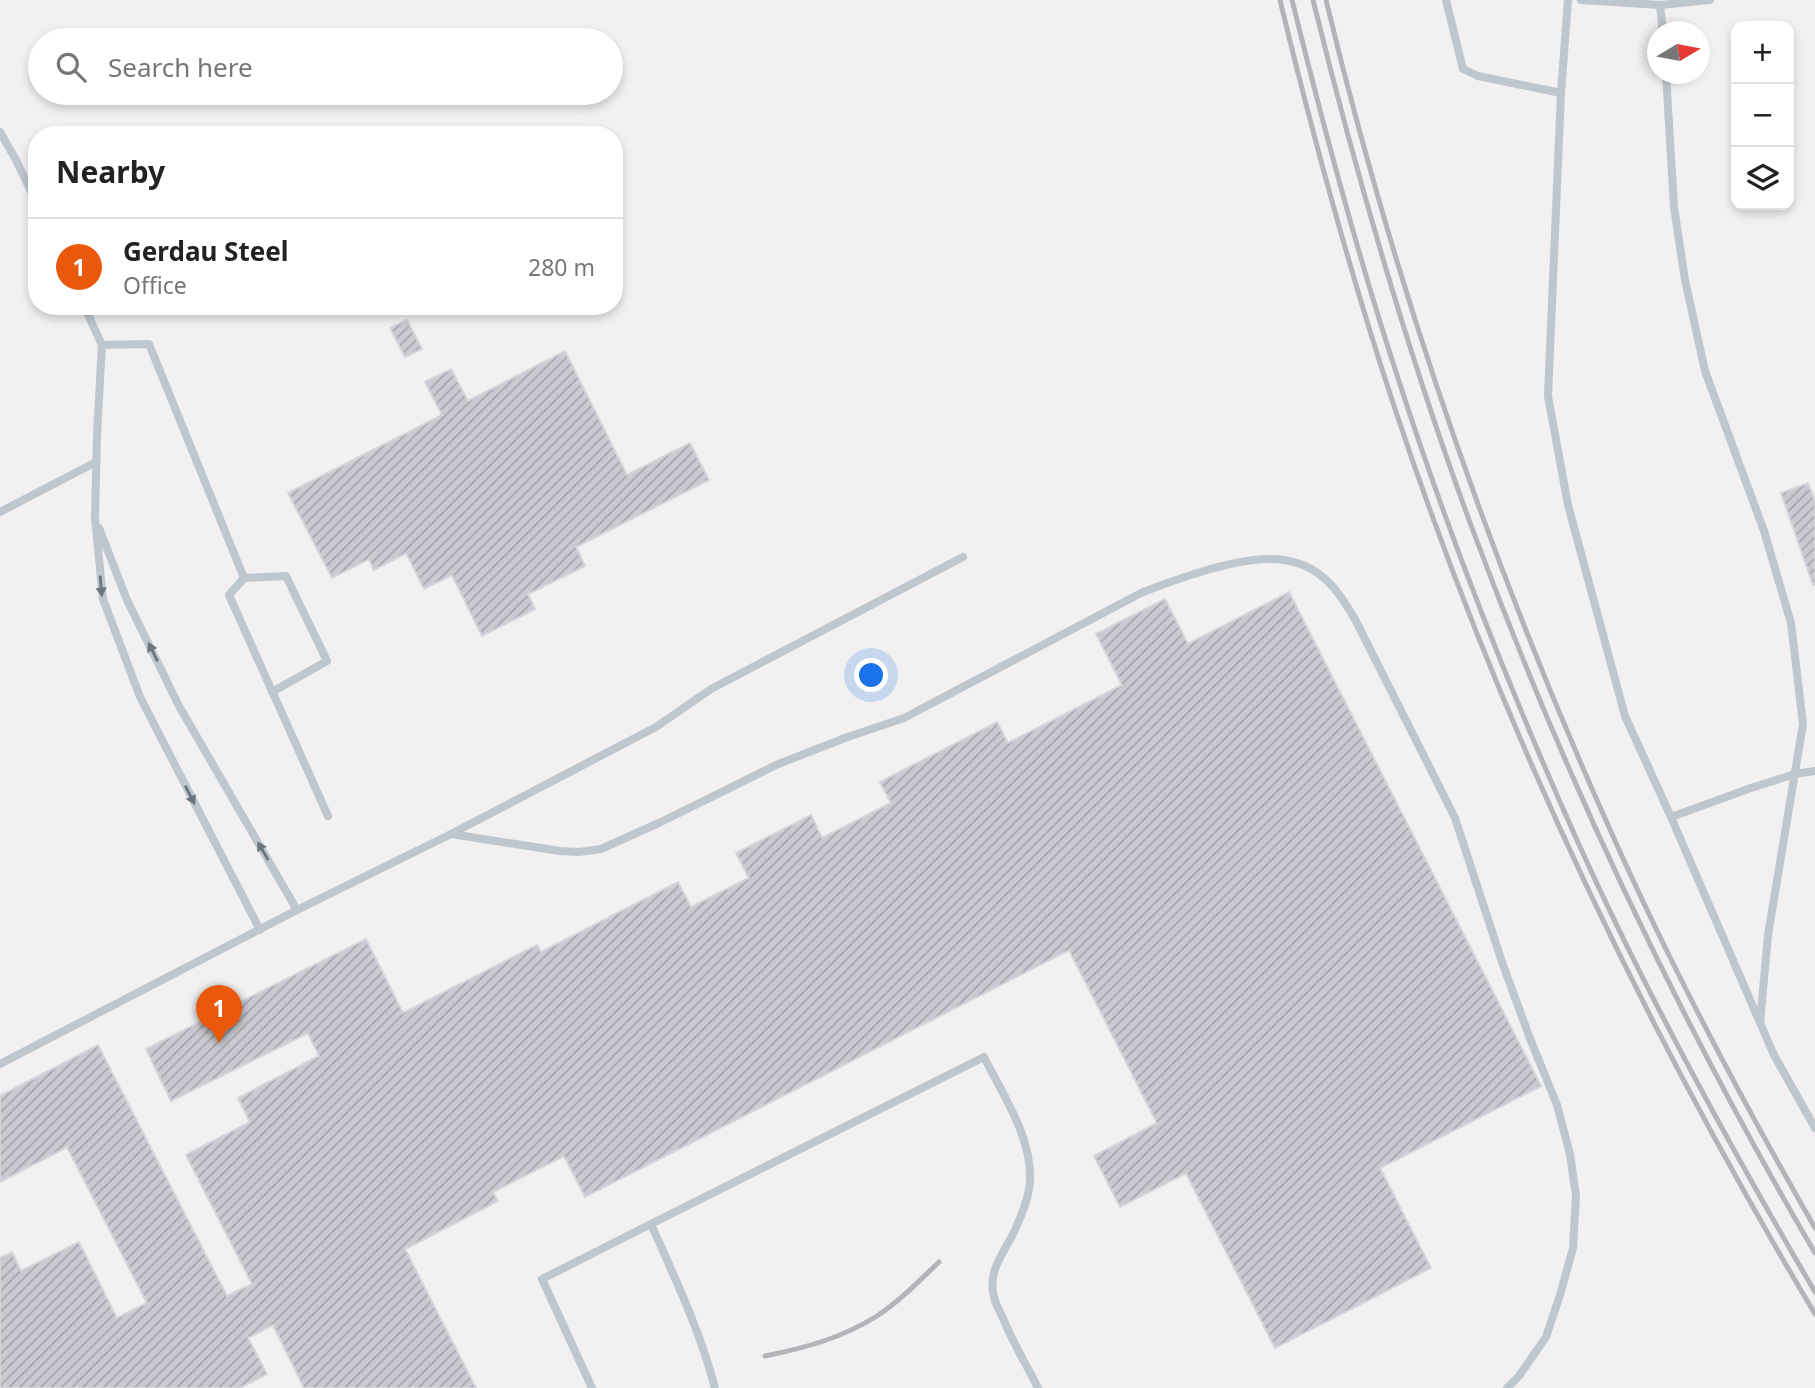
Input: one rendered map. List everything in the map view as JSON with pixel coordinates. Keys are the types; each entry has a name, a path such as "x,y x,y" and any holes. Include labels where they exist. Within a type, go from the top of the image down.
{"lane":[{"path":"1446,0 1463,69 1478,76 1561,93"},
{"path":"1568,0 1561,93 1548,396 1568,505 1625,716 1774,1055 1815,1128"},
{"path":"1581,0 1660,5 1710,0"},
{"path":"1660,5 1662,21"},
{"path":"1667,84 1674,207 1685,280 1705,371 1764,531 1791,623 1803,724 1768,935 1760,1023"},
{"path":"0,132 28,185"},
{"path":"88,315 102,345 95,518 103,599 140,697 260,930"},
{"path":"102,345 149,344 244,578"},
{"path":"0,513 96,462"},
{"path":"95,518 127,600 179,706 297,910"},
{"path":"0,1064 656,727 711,689 964,557"},
{"path":"451,834 560,851 601,849 776,765 904,718 1141,593 1168,582 1229,564 1262,558 1284,559 1303,565 1324,578 1343,600 1455,818 1502,961 1557,1105 1570,1154 1576,1196 1573,1248 1546,1337 1519,1376 1507,1388"},
{"path":"272,692 327,661 286,576 244,578 229,595 272,692 328,816"},
{"path":"1671,817 1751,788 1815,771"},
{"path":"592,1388 542,1279 984,1057 1022,1132 1030,1180 1028,1196 1013,1233 995,1266 993,1296 1038,1388"},
{"path":"651,1224 686,1301 715,1388"}],"building":[{"path":"407,320 422,349 405,357 390,328"},
{"path":"565,351 627,475 690,443 709,480 576,547 585,566 528,594 535,609 482,636 452,575 424,589 406,553 374,570 369,559 332,578 288,493 442,415 425,382 451,369 468,401"},
{"path":"1808,483 1815,501 1813,585 1781,493"},
{"path":"1289,592 1541,1086 1380,1168 1431,1268 1275,1348 1186,1173 1120,1207 1094,1156 1157,1123 1069,950 585,1197 564,1156 493,1192 498,1201 405,1249 476,1388 304,1388 273,1325 248,1338 267,1374 240,1388 0,1388 0,1258 12,1252 21,1271 79,1242 117,1318 147,1303 67,1147 0,1182 0,1096 98,1045 227,1296 252,1284 186,1155 250,1122 238,1098 319,1056 308,1033 171,1101 146,1049 366,939 403,1013 537,945 541,952 678,882 691,907 749,878 736,853 811,815 822,838 891,803 880,782 997,722 1008,743 1122,685 1096,634 1165,599 1188,644"}],"railway":[{"path":"1280,0 1362,306 1435,524 1480,641 1528,757 1634,984 1752,1206 1815,1314"},
{"path":"1292,0 1381,326 1457,549 1526,723 1631,954 1720,1125 1815,1292"},
{"path":"1313,0 1347,133 1405,332 1472,528 1508,621 1546,714 1628,898 1718,1077 1815,1253"},
{"path":"1326,0 1382,211 1414,315 1484,522 1523,624 1608,825 1656,928 1733,1079 1815,1228"},
{"path":"765,1356 823,1341 864,1324 894,1304 939,1262"}],"place":[{"name":"Gerdau Steel","path":"219,1043"}]}
